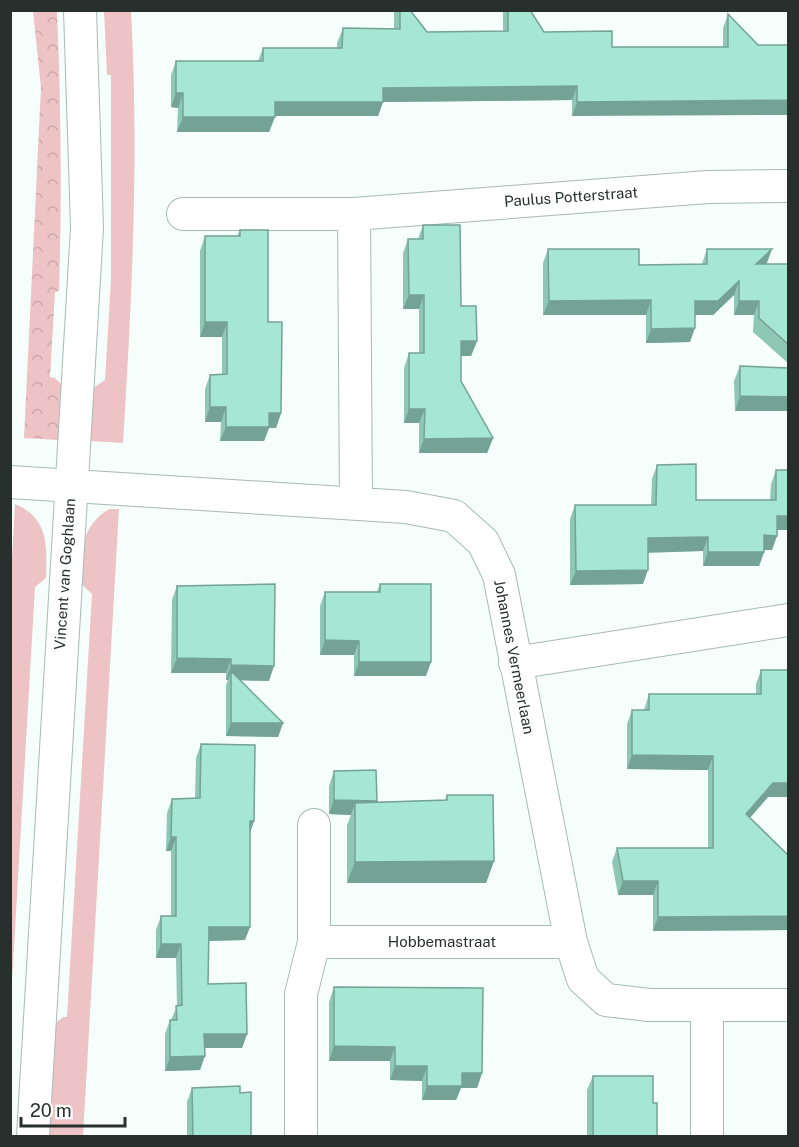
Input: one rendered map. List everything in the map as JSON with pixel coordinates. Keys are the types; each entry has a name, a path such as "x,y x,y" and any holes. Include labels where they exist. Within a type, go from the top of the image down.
{"street":[{"name":"Vincent van Goghlaan","path":"25,1128 87,228 80,10"},
{"name":"Paulus Potterstraat","path":"183,214 354,214 708,187 789,186"},
{"path":"354,214 356,504"},
{"name":"Johannes Vermeerlaan","path":"10,482 406,507 454,516 483,542 499,575 571,942 583,980 606,1000 649,1005 789,1005"},
{"path":"515,663 789,620"},
{"path":"301,1137 301,994 314,942 314,825"},
{"name":"Hobbemastraat","path":"314,942 571,942"},
{"path":"707,1006 707,1137"}],"green space":[{"path":"33,11 57,11 61,151 60,256 59,291 55,292 50,377 55,378 65,388 58,440 24,438 41,88"},
{"path":"104,11 131,11 134,119 133,227 123,443 91,441 88,431 90,390 105,380 111,280 111,75 107,75"},
{"path":"15,504 34,517 44,534 46,578 35,587 11,998 10,594"},
{"path":"109,509 119,509 83,1136 47,1136 52,1026 63,1017 67,1017 92,594 79,582 81,560 88,532 93,523"}],"building":[{"path":"400,10 410,10 427,32 508,31 508,10 530,10 544,32 612,31 612,47 728,47 728,14 758,45 789,45 789,100 577,102 577,86 383,88 383,102 275,102 275,117 183,117 183,93 176,93 176,61 263,61 263,48 342,48 343,28 400,29"},
{"path":"423,225 460,225 461,306 476,306 477,341 461,341 461,381 493,438 424,439 425,409 409,409 409,353 424,353 424,295 409,295 408,239 423,239"},
{"path":"240,230 268,230 268,322 282,322 281,413 269,413 269,427 226,427 226,407 210,407 210,375 227,374 227,322 205,322 205,236 240,236"},
{"path":"548,249 639,249 639,265 707,264 707,249 772,249 756,264 789,264 789,345 759,318 759,301 739,301 739,281 718,301 695,301 695,328 651,329 651,300 549,301"},
{"path":"740,366 789,368 789,397 740,396"},
{"path":"696,464 696,500 776,500 776,470 789,470 789,516 777,516 777,536 764,535 764,552 708,552 708,537 648,538 648,570 576,571 575,505 656,505 657,465"},
{"path":"275,584 274,666 231,665 231,659 177,658 177,586"},
{"path":"380,584 431,584 431,662 359,662 359,641 325,640 325,592 380,592"},
{"path":"761,670 789,670 789,783 773,783 746,814 789,856 789,916 658,917 658,881 623,881 617,848 713,848 713,756 632,755 632,710 649,710 649,694 761,694"},
{"path":"231,671 283,723 231,723"},
{"path":"201,744 255,745 254,821 250,821 250,927 209,927 208,984 246,983 247,1034 204,1034 205,1056 170,1057 170,1020 177,1020 176,1006 182,1005 181,944 161,944 161,916 176,916 176,837 171,837 172,799 200,798"},
{"path":"376,770 377,801 334,800 334,771"},
{"path":"447,795 493,795 494,861 355,862 355,803 447,800"},
{"path":"334,987 483,988 482,1073 462,1073 462,1086 427,1086 427,1066 395,1066 395,1047 334,1046"},
{"path":"593,1076 653,1076 653,1103 657,1103 657,1137 593,1137"},
{"path":"240,1086 240,1093 251,1092 251,1137 181,1137 193,1136 192,1088"}]}
